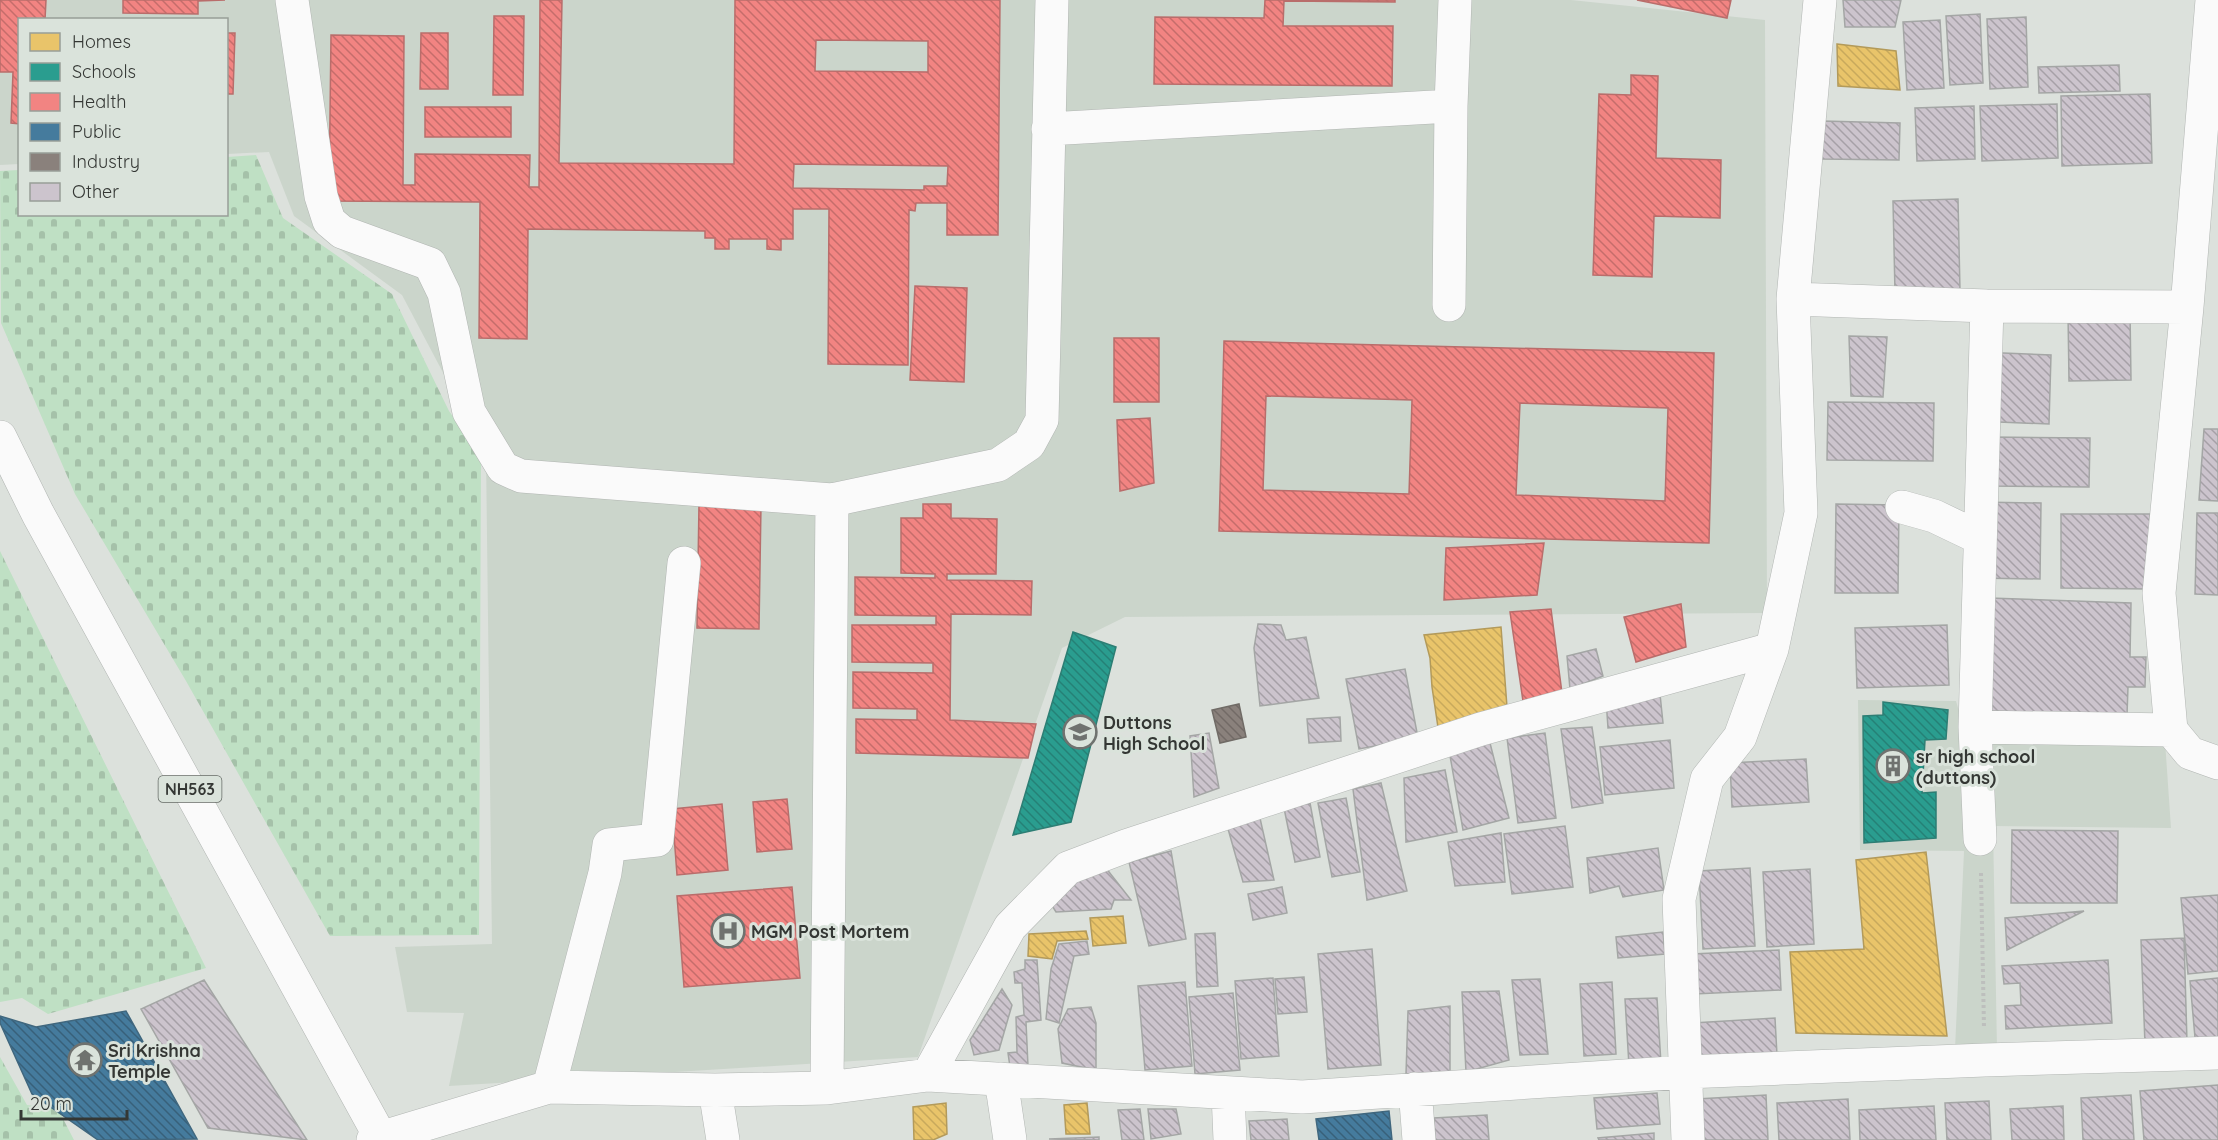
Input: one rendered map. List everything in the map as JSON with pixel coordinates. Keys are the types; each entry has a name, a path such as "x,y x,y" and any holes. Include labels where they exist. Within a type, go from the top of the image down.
{"main road":[{"path":"292,0 321,196 329,221 342,232 430,264 444,293 469,412 503,468 521,476 832,500 998,465 1029,444 1042,420 1052,0"},
{"path":"1449,305 1451,106 1455,0"},
{"path":"1688,1140 1679,899 1707,779 1740,737 1772,649 1801,513 1793,299 1820,0"},
{"path":"2212,0 2187,307 2159,593 2171,730 2190,753 2218,764"},
{"path":"1048,129 1451,106"},
{"path":"1793,299 1987,306 2187,307"},
{"path":"1980,839 1976,727 1987,306"},
{"name":"NH563","path":"0,437 38,514 379,1139"},
{"path":"827,1088 832,500"},
{"path":"1902,507 1934,516 1980,538"},
{"path":"549,1087 605,873 609,845 657,840 684,563"},
{"path":"928,1075 1010,927 1068,868 1126,846 1481,729 1772,649"},
{"path":"1976,727 2171,730"},
{"path":"379,1139 549,1087 715,1090 827,1088 928,1075 1302,1097 1686,1072 2218,1053"},
{"path":"1001,1079 1010,1140"},
{"path":"1415,1089 1419,1140"},
{"path":"715,1090 723,1140"},
{"path":"1228,1093 1230,1140"}],"path":[{"path":"1980,839 1985,1060"}],"shaded area":[{"path":"0,0 1571,0 1765,20 1767,613 1125,617 1062,648 918,1057 449,1086 464,1013 407,1012 395,947 492,944 486,454 402,295 294,216 269,152 228,154 228,18 18,18 18,164 0,165"},
{"path":"1858,700 1956,701 1967,738 2165,741 2171,828 1993,826 1997,1050 1955,1049 1964,851 1860,850"}],"green space":[{"path":"256,155 283,218 392,294 449,411 481,456 479,935 330,936 186,681 75,494 1,323 0,171 18,170 18,216 228,216 228,157"},
{"path":"0,551 206,968 48,1014 22,998 0,1002"},
{"path":"0,1057 27,1105 58,1109 74,1140 0,1140"}],"building: Homes":[{"path":"1837,44 1896,51 1900,90 1838,86"},
{"path":"1501,627 1507,707 1439,734 1430,658 1424,635"},
{"path":"1926,852 1947,1036 1796,1033 1790,952 1864,949 1856,860"},
{"path":"1123,916 1126,943 1093,946 1090,918"},
{"path":"1086,931 1088,939 1057,941 1052,959 1028,956 1029,934"},
{"path":"946,1103 947,1134 933,1140 914,1140 913,1107"},
{"path":"1087,1103 1090,1134 1066,1134 1064,1105"}],"building: Schools":[{"path":"1073,632 1116,647 1071,822 1013,835"},
{"name":"sr high school (duttons)","path":"1883,702 1948,710 1946,739 1925,740 1922,793 1936,792 1936,838 1864,843 1863,716 1883,715"}],"building: Health":[{"path":"0,0 46,0 45,18 18,18 18,124 11,123 13,72 0,72"},
{"path":"123,0 225,0 198,1 198,14 123,13"},
{"path":"540,0 562,0 559,163 734,164 735,0 1000,0 998,235 947,235 947,203 916,203 915,211 909,210 908,365 828,364 829,209 793,209 793,239 781,239 781,250 767,249 767,239 729,239 729,249 715,249 715,238 705,238 705,231 528,229 527,339 479,338 480,202 329,201 331,35 404,36 403,185 415,185 415,154 530,155 529,187 539,187","holes":["816,40 928,41 928,72 815,71","794,164 948,166 947,186 924,186 924,190 793,188"]},
{"path":"1265,0 1395,0 1395,2 1284,1 1283,26 1393,26 1392,86 1154,84 1155,17 1264,18"},
{"path":"1637,0 1731,0 1727,18"},
{"path":"494,16 524,16 523,95 493,95"},
{"path":"228,33 235,33 233,94 228,94"},
{"path":"421,33 448,33 448,89 420,89"},
{"path":"1631,75 1658,76 1656,158 1721,160 1720,218 1654,216 1652,277 1593,275 1599,94 1631,95"},
{"path":"425,107 511,107 511,137 425,137"},
{"path":"915,286 967,288 964,382 910,380"},
{"path":"1114,338 1159,338 1159,402 1114,402"},
{"path":"1224,341 1714,353 1709,543 1219,531","holes":["1266,396 1412,400 1409,494 1263,490","1520,403 1668,408 1665,501 1516,495"]},
{"path":"1150,418 1154,483 1120,491 1117,420"},
{"path":"699,504 761,505 759,629 697,628"},
{"path":"923,504 951,504 951,518 997,519 996,574 947,574 947,580 1032,581 1031,615 951,614 950,720 1036,724 1028,758 856,753 856,719 917,720 917,709 853,708 853,672 933,673 933,663 852,662 852,625 936,625 936,616 855,615 855,577 935,578 935,574 901,573 901,518 923,518"},
{"path":"1544,543 1537,595 1444,600 1446,548"},
{"path":"1681,604 1686,647 1636,662 1624,617"},
{"path":"1551,609 1562,693 1523,701 1510,612"},
{"path":"787,799 792,849 757,852 753,802"},
{"path":"722,804 728,870 677,875 672,809"},
{"path":"792,887 800,978 684,987 677,896"}],"building: Public":[{"name":"Sri Krishna Temple","path":"126,1011 197,1139 98,1140 32,1094 0,1023 0,1016 36,1027"},
{"path":"1389,1111 1392,1140 1319,1140 1316,1119"}],"building: Industry":[{"path":"1239,704 1246,737 1220,743 1212,710"}],"building: Other":[{"path":"1843,0 1901,0 1895,27 1845,27"},
{"path":"1980,14 1983,83 1950,85 1946,16"},
{"path":"2026,17 2028,87 1990,89 1987,19"},
{"path":"1940,20 1944,88 1907,90 1903,22"},
{"path":"2119,65 2120,91 2039,93 2038,67"},
{"path":"2150,94 2152,163 2062,166 2061,96"},
{"path":"2057,104 2058,158 1982,161 1980,106"},
{"path":"1974,106 1975,159 1917,161 1915,108"},
{"path":"1822,121 1900,123 1899,160 1822,159"},
{"path":"1958,199 1960,291 1895,293 1893,201"},
{"path":"2130,312 2131,380 2069,381 2068,313"},
{"path":"1849,336 1887,337 1883,397 1851,396"},
{"path":"1978,352 2051,355 2049,424 1975,421"},
{"path":"1828,402 1934,403 1933,461 1827,460"},
{"path":"2204,429 2218,429 2218,501 2199,500"},
{"path":"1991,437 2090,438 2089,487 1991,486"},
{"path":"1978,502 2041,503 2040,579 1978,578"},
{"path":"1836,504 1899,505 1898,593 1835,593"},
{"path":"2197,513 2218,513 2218,595 2195,594"},
{"path":"2061,514 2150,514 2149,589 2061,588"},
{"path":"1989,598 2131,603 2130,657 2146,657 2145,687 2128,687 2127,715 1986,711"},
{"path":"1258,624 1281,625 1286,640 1306,637 1319,698 1260,706 1254,648"},
{"path":"1947,625 1949,685 1857,688 1855,628"},
{"path":"1596,649 1603,676 1570,689 1567,656"},
{"path":"1405,669 1418,738 1359,749 1346,679"},
{"path":"1660,694 1663,723 1608,728 1606,699"},
{"path":"1340,717 1341,741 1309,743 1307,719"},
{"path":"1592,727 1603,803 1572,808 1561,729"},
{"path":"1209,733 1219,788 1194,797 1190,736"},
{"path":"1545,733 1556,818 1518,823 1507,738"},
{"path":"1670,740 1674,788 1605,795 1600,747"},
{"path":"1490,743 1509,818 1463,830 1449,750"},
{"path":"1806,759 1809,802 1732,807 1730,763"},
{"path":"1445,770 1457,832 1406,842 1404,778"},
{"path":"1381,783 1407,891 1367,900 1353,789"},
{"path":"1346,798 1360,872 1332,877 1318,803"},
{"path":"1310,803 1320,857 1295,862 1284,808"},
{"path":"1257,805 1274,880 1243,882 1223,811"},
{"path":"1565,826 1573,887 1512,894 1504,834"},
{"path":"2012,830 2118,831 2117,903 2011,903"},
{"path":"1501,833 1505,882 1455,886 1448,842"},
{"path":"1658,848 1664,890 1623,897 1619,886 1590,893 1587,858"},
{"path":"1171,851 1186,939 1149,946 1129,862"},
{"path":"1102,863 1131,900 1114,900 1111,909 1056,912 1046,896"},
{"path":"1750,868 1755,946 1703,949 1699,871"},
{"path":"1810,869 1814,944 1767,947 1763,872"},
{"path":"1282,887 1287,913 1253,920 1248,894"},
{"path":"2218,895 2218,971 2188,974 2181,898"},
{"path":"2084,911 2007,950 2005,918"},
{"path":"1663,932 1665,954 1618,958 1616,937"},
{"path":"1215,933 1218,986 1197,987 1195,934"},
{"path":"2184,938 2187,1042 2145,1044 2141,940"},
{"path":"1087,941 1089,954 1074,956 1059,1023 1046,1019 1051,969 1059,944"},
{"path":"1372,949 1381,1065 1328,1069 1318,954"},
{"path":"1779,950 1781,990 1694,994 1692,954"},
{"path":"1025,960 1037,960 1041,1020 1026,1022 1028,1066 1010,1067 1008,1053 1017,1052 1016,1017 1024,1015 1022,983 1015,983 1014,972 1025,969"},
{"path":"2108,960 2112,1023 2006,1029 2005,1006 2021,1005 2020,983 2004,984 2002,966"},
{"path":"1304,977 1307,1012 1278,1014 1275,979"},
{"path":"1273,978 1279,1056 1241,1059 1235,981"},
{"path":"2218,978 2218,1047 2196,1049 2190,981"},
{"path":"1540,979 1548,1054 1520,1055 1512,980"},
{"path":"204,980 307,1140 208,1128 141,1009"},
{"path":"1185,982 1192,1066 1145,1070 1138,986"},
{"path":"1612,982 1616,1054 1584,1056 1580,984"},
{"path":"1002,989 1012,1005 999,1050 974,1055 970,1040"},
{"path":"1499,991 1509,1060 1466,1072 1462,992"},
{"path":"1233,993 1240,1070 1195,1074 1189,997"},
{"path":"1657,998 1661,1064 1629,1066 1625,999"},
{"path":"1450,1006 1450,1074 1406,1074 1408,1011"},
{"path":"1091,1007 1096,1023 1096,1070 1062,1063 1058,1029 1068,1009"},
{"path":"1775,1018 1777,1055 1696,1059 1693,1023"},
{"path":"2218,1085 2218,1140 2144,1140 2140,1091"},
{"path":"1657,1093 1660,1124 1597,1129 1594,1098"},
{"path":"1766,1095 1768,1140 1700,1140 1697,1099"},
{"path":"2131,1095 2134,1140 2083,1140 2081,1098"},
{"path":"1848,1099 1850,1140 1779,1140 1777,1103"},
{"path":"1989,1101 1991,1140 1947,1140 1945,1103"},
{"path":"1934,1106 1936,1140 1860,1140 1859,1110"},
{"path":"2063,1106 2064,1140 2012,1140 2010,1109"},
{"path":"1140,1109 1144,1140 1122,1140 1118,1110"},
{"path":"1148,1109 1176,1109 1181,1134 1151,1139"},
{"path":"1487,1115 1489,1140 1435,1140 1434,1118"},
{"path":"1287,1119 1289,1140 1251,1140 1249,1121"},
{"path":"1654,1133 1654,1140 1599,1140 1598,1138"},
{"path":"1099,1137 1099,1140 1049,1139"}],"place":[{"name":"Duttons High School","path":"1080,732"},
{"name":"sr high school (duttons)","path":"1893,766"},
{"name":"MGM Post Mortem","path":"728,931"},
{"name":"Sri Krishna Temple","path":"85,1060"}]}
